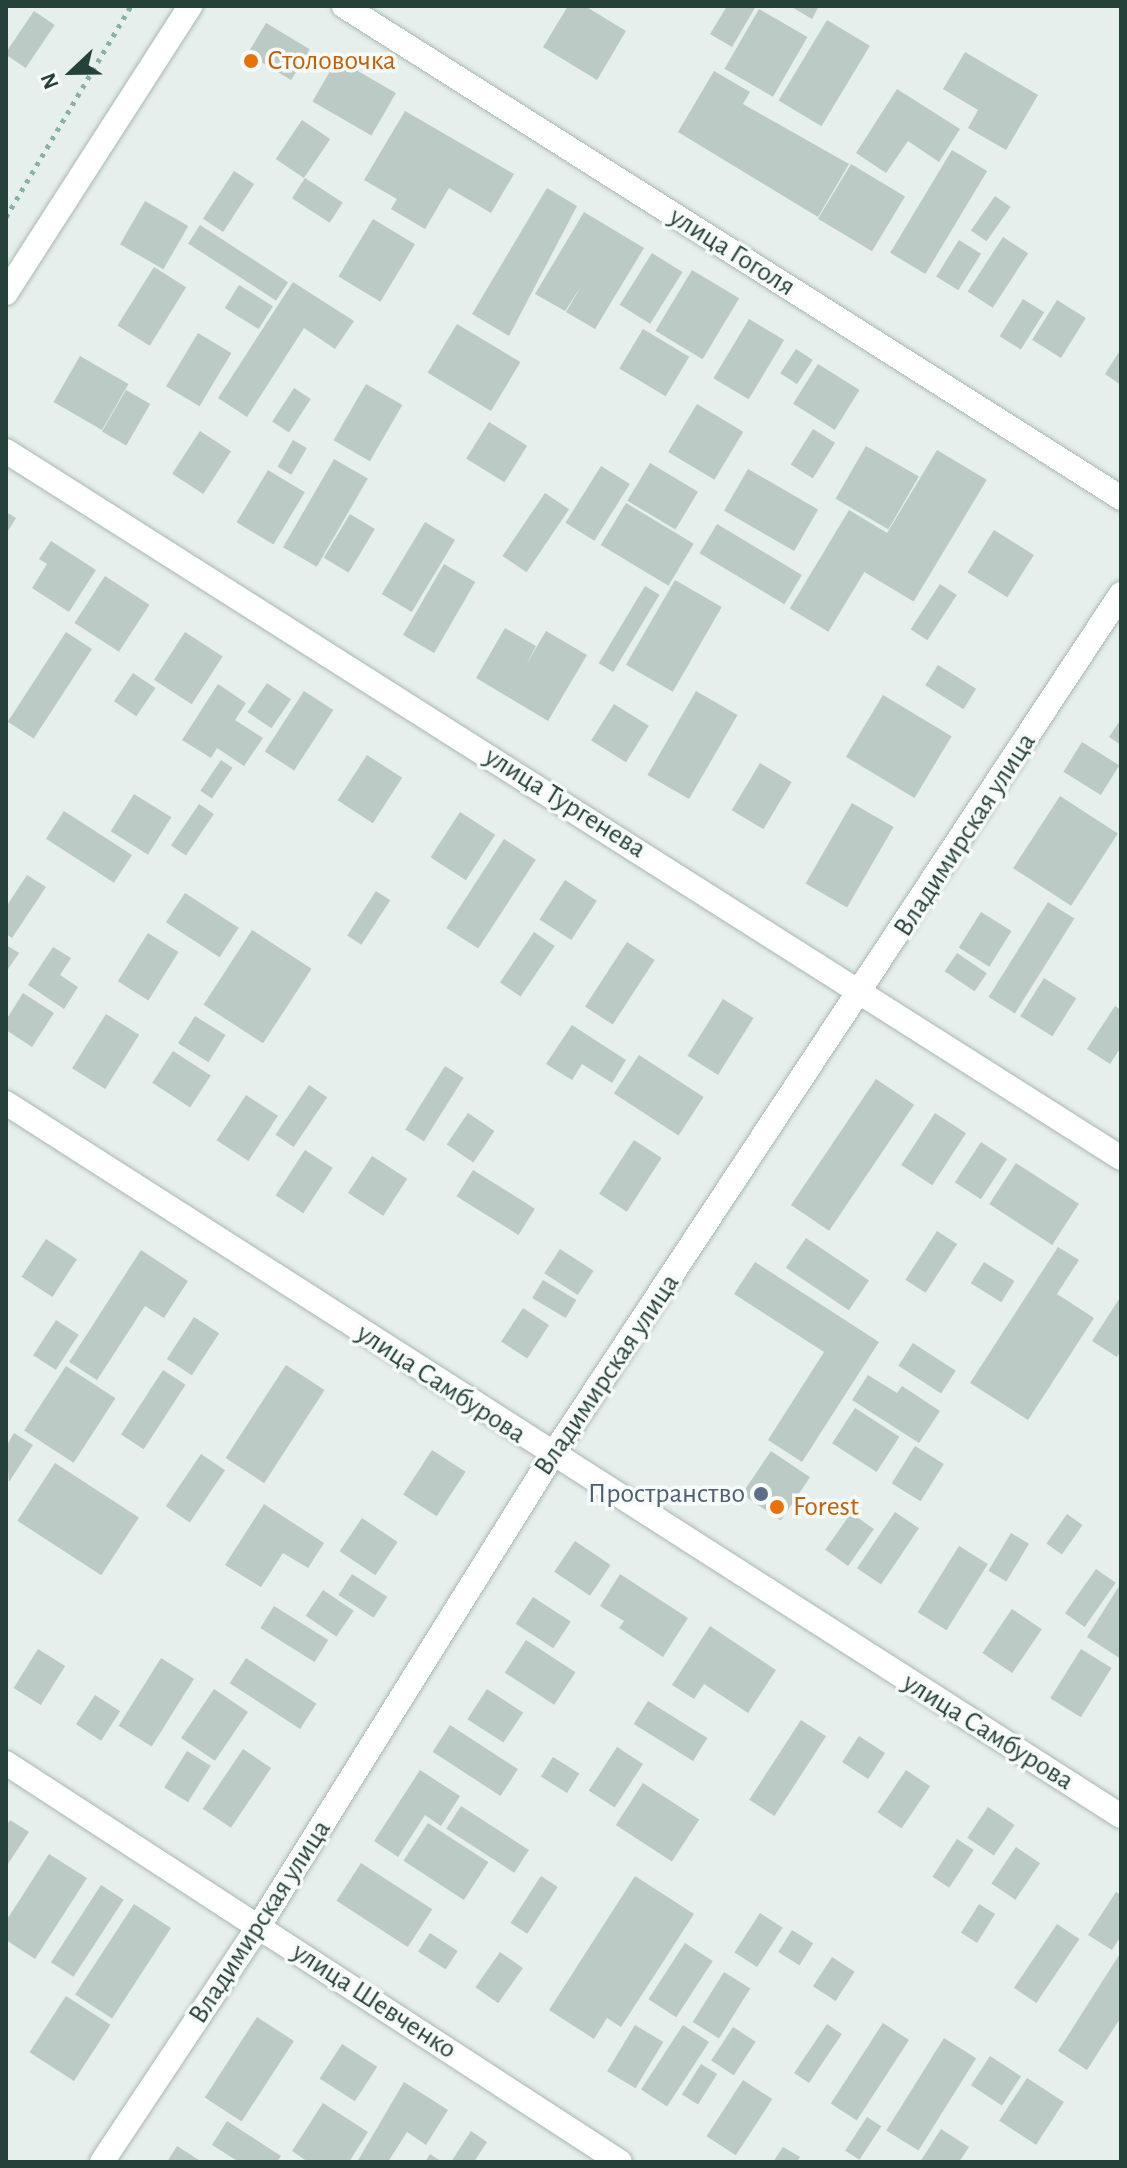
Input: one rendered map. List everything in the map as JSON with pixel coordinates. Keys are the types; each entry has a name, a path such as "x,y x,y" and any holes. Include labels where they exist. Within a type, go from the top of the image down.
{"street":[{"path":"6,293 190,6"},
{"name":"улица Гоголя","path":"344,6 1121,498"},
{"name":"улица Тургенева","path":"6,451 863,991 1121,1158"},
{"name":"Владимирская улица","path":"102,2162 259,1926 552,1456 863,991 1121,594"},
{"name":"улица Самбурова","path":"6,1103 552,1456 1121,1816"},
{"name":"улица Шевченко","path":"6,1763 620,2162"}],"path":[{"path":"6,217 131,6"}],"building":[{"path":"568,6 585,6 626,31 597,80 543,47"},
{"path":"727,6 756,6 732,47 710,34"},
{"path":"790,6 819,6 812,19"},
{"path":"759,9 807,37 773,97 724,69"},
{"path":"34,11 55,25 26,68 6,53"},
{"path":"827,20 870,46 821,126 779,101"},
{"path":"266,23 310,49 291,80 247,54"},
{"path":"965,52 1038,95 1006,150 968,128 978,110 943,89"},
{"path":"337,59 396,93 371,135 312,101"},
{"path":"714,71 750,92 743,104 849,164 818,217 678,132"},
{"path":"897,89 960,129 939,162 908,141 886,173 856,153"},
{"path":"405,111 514,174 491,213 449,188 425,229 391,209 397,199 364,180"},
{"path":"302,120 330,139 304,178 276,159"},
{"path":"952,150 987,171 925,274 890,253"},
{"path":"851,164 905,196 872,251 818,219"},
{"path":"234,171 254,184 223,232 203,219"},
{"path":"305,178 343,203 330,223 292,198"},
{"path":"547,188 577,206 509,336 472,314"},
{"path":"995,196 1011,207 986,241 971,230"},
{"path":"145,201 188,226 163,269 120,244"},
{"path":"584,212 644,248 595,329 566,312 582,285 565,311 535,294"},
{"path":"373,219 415,244 380,302 338,276"},
{"path":"200,225 288,282 276,301 188,243"},
{"path":"1003,237 1028,253 993,308 968,292"},
{"path":"959,240 981,254 958,290 936,276"},
{"path":"652,253 683,272 650,324 620,305"},
{"path":"154,267 186,287 150,346 117,326"},
{"path":"692,270 739,298 703,359 655,331"},
{"path":"293,282 354,321 335,349 304,328 247,417 218,398"},
{"path":"239,285 273,306 259,329 225,308"},
{"path":"1023,299 1044,312 1021,350 1000,336"},
{"path":"1057,300 1086,318 1061,358 1032,340"},
{"path":"749,319 784,340 749,399 713,378"},
{"path":"457,324 520,362 491,411 428,373"},
{"path":"643,329 689,357 666,396 619,368"},
{"path":"198,333 231,353 199,406 166,386"},
{"path":"796,349 813,360 797,384 780,373"},
{"path":"1121,349 1121,385 1105,374"},
{"path":"80,356 128,384 102,430 54,402"},
{"path":"818,364 860,390 835,430 793,404"},
{"path":"366,384 402,405 370,461 334,440"},
{"path":"294,388 311,399 289,432 272,422"},
{"path":"126,390 150,404 126,446 102,432"},
{"path":"697,404 743,432 714,480 668,452"},
{"path":"489,422 527,446 504,482 466,458"},
{"path":"813,429 835,443 813,478 791,465"},
{"path":"200,431 231,451 203,494 172,474"},
{"path":"293,440 307,448 291,475 278,467"},
{"path":"866,446 919,476 888,529 836,499"},
{"path":"937,450 987,480 914,602 864,572"},
{"path":"334,459 368,478 317,567 283,547"},
{"path":"650,463 698,492 675,530 627,501"},
{"path":"601,466 630,484 594,541 565,523"},
{"path":"748,469 818,510 794,551 724,511"},
{"path":"268,470 305,492 273,544 237,522"},
{"path":"545,493 569,509 527,572 503,556"},
{"path":"626,503 694,544 668,586 601,545"},
{"path":"849,510 888,533 828,632 790,609"},
{"path":"6,512 16,518 6,534"},
{"path":"350,514 375,529 349,573 324,558"},
{"path":"425,522 455,540 412,612 382,594"},
{"path":"717,524 802,575 784,604 699,553"},
{"path":"994,530 1034,555 1007,597 968,572"},
{"path":"51,541 96,570 69,612 32,588 47,564 39,559"},
{"path":"444,564 475,582 434,653 403,635"},
{"path":"105,576 149,605 119,652 75,623"},
{"path":"675,580 722,607 673,692 626,665"},
{"path":"940,584 957,595 927,640 911,629"},
{"path":"645,586 660,595 613,672 599,663"},
{"path":"505,628 536,646 526,665 546,631 587,655 548,721 476,678"},
{"path":"66,632 92,649 34,739 8,722"},
{"path":"185,632 223,657 192,704 154,680"},
{"path":"938,665 976,689 963,709 925,685"},
{"path":"133,673 155,688 136,716 114,701"},
{"path":"267,683 291,699 271,728 247,712"},
{"path":"218,684 246,703 235,720 263,738 244,766 217,748 211,758 182,740"},
{"path":"304,691 333,710 294,770 265,751"},
{"path":"696,691 738,715 689,799 648,775"},
{"path":"883,695 952,736 914,798 846,757"},
{"path":"614,704 649,726 626,762 591,740"},
{"path":"1121,719 1121,745 1109,737"},
{"path":"1082,742 1119,765 1101,795 1063,772"},
{"path":"367,755 402,778 373,823 338,800"},
{"path":"221,760 233,768 212,799 200,791"},
{"path":"760,763 792,782 763,829 732,810"},
{"path":"134,794 171,817 148,855 111,831"},
{"path":"1060,796 1118,834 1071,906 1013,868"},
{"path":"852,803 894,827 847,908 806,884"},
{"path":"199,804 214,814 186,856 171,845"},
{"path":"64,811 132,855 114,883 46,839"},
{"path":"460,812 495,835 466,880 431,857"},
{"path":"504,839 536,860 478,949 446,928"},
{"path":"27,875 46,887 12,938 6,934 6,907"},
{"path":"565,880 597,901 571,940 539,919"},
{"path":"376,891 390,900 361,945 347,935"},
{"path":"185,893 239,928 220,957 166,922"},
{"path":"1048,902 1074,918 1015,1013 989,997"},
{"path":"981,912 1012,931 989,967 959,948"},
{"path":"252,930 312,969 263,1043 204,1005"},
{"path":"534,932 555,946 521,997 500,983"},
{"path":"148,933 179,952 148,1000 118,981"},
{"path":"627,942 655,960 613,1025 585,1007"},
{"path":"6,945 19,953 6,972"},
{"path":"53,947 71,958 60,975 78,987 64,1009 28,985"},
{"path":"957,953 987,973 975,991 945,971"},
{"path":"1044,978 1076,998 1052,1036 1020,1016"},
{"path":"23,993 54,1013 32,1047 6,1030 6,1020"},
{"path":"723,999 754,1018 718,1075 687,1056"},
{"path":"1115,1006 1121,1010 1121,1047 1110,1064 1087,1049"},
{"path":"106,1014 139,1035 105,1089 72,1068"},
{"path":"195,1016 226,1035 209,1062 178,1043"},
{"path":"572,1025 626,1060 612,1083 582,1064 572,1080 546,1064"},
{"path":"173,1051 211,1076 190,1107 152,1083"},
{"path":"639,1055 704,1097 679,1136 614,1094"},
{"path":"445,1066 464,1078 424,1141 405,1130"},
{"path":"876,1079 914,1105 829,1231 791,1205"},
{"path":"309,1085 327,1097 294,1147 275,1135"},
{"path":"246,1095 278,1116 248,1161 217,1140"},
{"path":"468,1113 495,1131 473,1162 447,1145"},
{"path":"935,1113 966,1133 932,1185 901,1165"},
{"path":"634,1140 662,1158 627,1212 599,1194"},
{"path":"981,1142 1007,1159 981,1199 955,1182"},
{"path":"305,1150 333,1168 303,1213 276,1195"},
{"path":"372,1156 407,1179 383,1216 348,1193"},
{"path":"1016,1163 1079,1204 1052,1245 989,1204"},
{"path":"473,1170 535,1209 518,1235 457,1196"},
{"path":"937,1231 957,1244 926,1293 905,1280"},
{"path":"806,1238 869,1280 849,1310 786,1268"},
{"path":"46,1239 77,1259 53,1297 21,1277"},
{"path":"1058,1247 1079,1260 1057,1294 1094,1318 1028,1420 970,1383"},
{"path":"560,1249 594,1271 578,1295 544,1273"},
{"path":"141,1250 188,1281 164,1318 145,1306 97,1380 69,1362"},
{"path":"755,1262 879,1342 802,1462 768,1440 824,1352 734,1294"},
{"path":"984,1262 1015,1281 1001,1302 971,1283"},
{"path":"543,1280 576,1300 566,1318 532,1298"},
{"path":"1121,1296 1121,1350 1117,1357 1092,1341"},
{"path":"523,1308 549,1325 527,1358 501,1342"},
{"path":"194,1317 219,1333 192,1375 167,1359"},
{"path":"56,1320 79,1335 56,1370 33,1355"},
{"path":"913,1343 956,1371 941,1393 898,1366"},
{"path":"286,1365 325,1390 264,1483 226,1458"},
{"path":"66,1366 115,1398 74,1463 24,1431"},
{"path":"163,1370 186,1385 144,1449 121,1435"},
{"path":"868,1375 897,1393 902,1386 940,1411 919,1443 852,1400"},
{"path":"855,1408 899,1437 877,1472 832,1443"},
{"path":"14,1433 33,1445 9,1482 6,1447"},
{"path":"915,1446 944,1464 921,1501 892,1483"},
{"path":"432,1450 466,1472 437,1516 403,1494"},
{"path":"771,1451 810,1477 781,1520 742,1494"},
{"path":"201,1454 225,1470 190,1522 166,1506"},
{"path":"55,1463 139,1517 101,1575 17,1521"},
{"path":"264,1504 324,1543 308,1568 283,1553 261,1587 225,1565"},
{"path":"895,1512 919,1528 881,1585 857,1568"},
{"path":"851,1513 874,1529 848,1566 825,1550"},
{"path":"1067,1514 1083,1525 1062,1554 1046,1543"},
{"path":"362,1518 398,1542 375,1575 340,1551"},
{"path":"1011,1533 1029,1544 1006,1582 988,1571"},
{"path":"575,1541 611,1565 590,1596 554,1572"},
{"path":"959,1546 988,1564 946,1630 918,1612"},
{"path":"1096,1569 1116,1583 1085,1627 1065,1613"},
{"path":"352,1574 387,1597 374,1618 338,1595"},
{"path":"620,1574 688,1618 663,1657 619,1628 624,1621 600,1606"},
{"path":"1121,1583 1121,1659 1087,1637"},
{"path":"323,1590 354,1611 336,1636 306,1616"},
{"path":"533,1597 571,1622 553,1648 516,1624"},
{"path":"274,1606 328,1640 314,1662 260,1628"},
{"path":"1012,1609 1042,1629 1012,1673 982,1653"},
{"path":"710,1626 776,1670 748,1713 704,1684 694,1699 672,1685"},
{"path":"526,1640 575,1672 554,1705 505,1673"},
{"path":"38,1649 65,1666 41,1705 14,1688"},
{"path":"1081,1649 1112,1668 1081,1717 1050,1698"},
{"path":"161,1658 194,1679 152,1747 119,1726"},
{"path":"246,1658 316,1704 300,1729 230,1683"},
{"path":"214,1689 248,1712 215,1761 181,1738"},
{"path":"487,1689 523,1712 503,1743 467,1719"},
{"path":"95,1695 120,1711 101,1741 76,1724"},
{"path":"648,1701 707,1738 693,1761 634,1724"},
{"path":"801,1720 826,1736 774,1816 749,1800"},
{"path":"450,1725 518,1769 501,1796 433,1752"},
{"path":"859,1736 885,1753 868,1779 842,1762"},
{"path":"617,1747 643,1764 615,1807 589,1791"},
{"path":"243,1749 271,1768 231,1828 203,1809"},
{"path":"187,1751 211,1766 188,1802 164,1787"},
{"path":"553,1757 579,1773 567,1793 541,1777"},
{"path":"420,1770 460,1796 441,1826 425,1815 398,1857 374,1841"},
{"path":"906,1770 930,1786 902,1828 877,1812"},
{"path":"643,1783 699,1819 672,1861 616,1825"},
{"path":"461,1806 529,1850 514,1873 446,1829"},
{"path":"988,1807 1015,1825 994,1856 967,1838"},
{"path":"10,1820 29,1832 6,1867 6,1826"},
{"path":"428,1823 488,1862 464,1900 403,1861"},
{"path":"957,1839 974,1850 949,1888 932,1877"},
{"path":"1016,1847 1040,1863 1015,1900 991,1883"},
{"path":"49,1854 87,1878 35,1959 6,1940 6,1921"},
{"path":"361,1863 432,1909 408,1947 336,1901"},
{"path":"541,1876 558,1887 527,1934 511,1923"},
{"path":"635,1876 694,1914 621,2027 607,2018 594,2039 549,2010"},
{"path":"101,1885 124,1900 74,1977 51,1962"},
{"path":"1116,1892 1121,1895 1121,1936 1112,1950 1088,1935"},
{"path":"134,1904 171,1928 112,2019 75,1995"},
{"path":"979,1904 995,1914 977,1943 961,1933"},
{"path":"760,1913 783,1928 757,1967 734,1952"},
{"path":"1057,1924 1079,1939 1036,2003 1014,1988"},
{"path":"792,1930 813,1943 799,1965 778,1952"},
{"path":"430,1933 458,1951 446,1969 418,1951"},
{"path":"685,1943 713,1961 676,2017 649,1999"},
{"path":"500,1952 523,1968 498,2003 475,1987"},
{"path":"1121,1952 1121,2017 1087,2070 1058,2051"},
{"path":"832,1957 855,1972 836,2001 813,1986"},
{"path":"724,1972 750,1988 719,2038 693,2022"},
{"path":"66,1996 110,2025 74,2081 30,2052"},
{"path":"257,2017 294,2041 242,2121 205,2098"},
{"path":"883,2023 909,2040 857,2120 831,2104"},
{"path":"827,2024 842,2034 809,2083 794,2073"},
{"path":"635,2025 663,2042 635,2088 607,2071"},
{"path":"683,2025 709,2042 667,2106 641,2090"},
{"path":"733,2027 756,2042 734,2075 711,2061"},
{"path":"944,2038 976,2058 918,2151 886,2130"},
{"path":"342,2044 377,2067 355,2101 320,2078"},
{"path":"990,2056 1021,2076 1002,2106 971,2085"},
{"path":"701,2064 717,2074 698,2105 682,2095"},
{"path":"1027,2078 1064,2102 1036,2145 999,2121"},
{"path":"743,2080 772,2099 736,2155 707,2136"},
{"path":"404,2082 448,2110 426,2145 407,2132 388,2162 357,2162"},
{"path":"323,2103 368,2132 349,2162 308,2162 292,2151"},
{"path":"867,2117 881,2126 859,2160 845,2151"},
{"path":"227,2121 281,2156 277,2162 239,2162 212,2145"},
{"path":"941,2129 969,2147 959,2162 920,2162"},
{"path":"471,2131 487,2142 474,2162 451,2162"},
{"path":"177,2146 202,2162 167,2162"},
{"path":"783,2147 800,2157 797,2162 773,2162"},
{"path":"430,2154 442,2162 425,2162"}],"place":[{"name":"Столовочка","path":"251,61"},
{"name":"Пространство","path":"761,1494"},
{"name":"Forest","path":"777,1507"}]}
